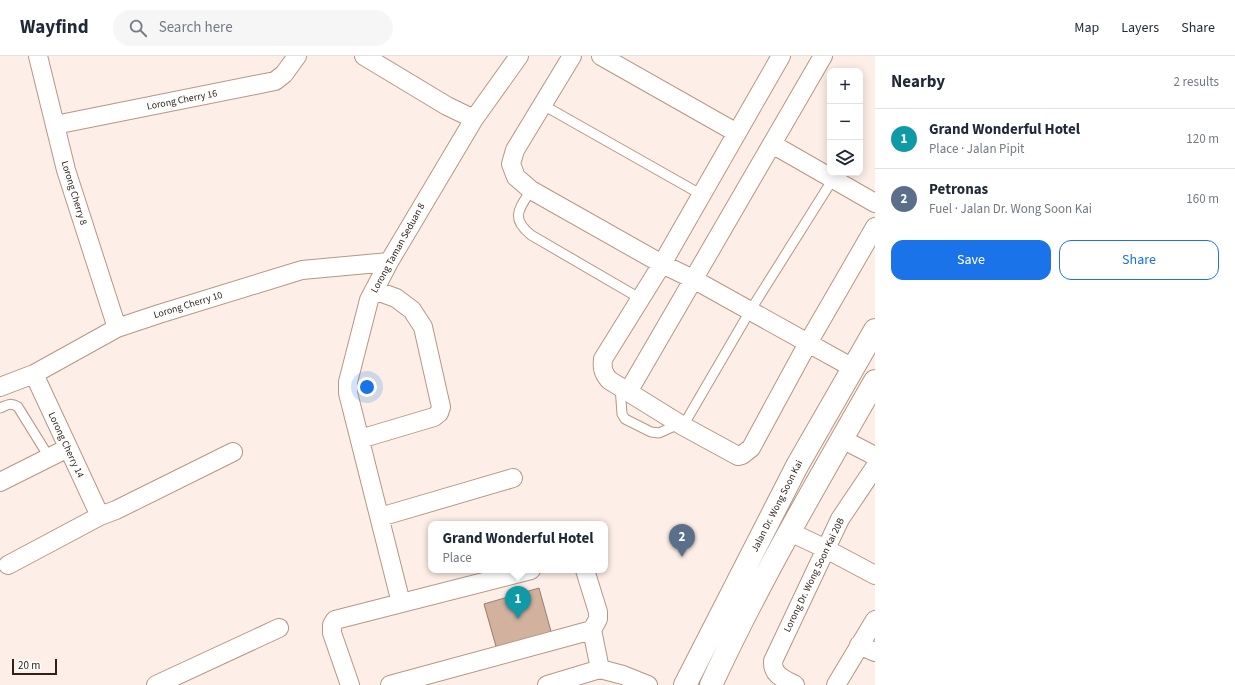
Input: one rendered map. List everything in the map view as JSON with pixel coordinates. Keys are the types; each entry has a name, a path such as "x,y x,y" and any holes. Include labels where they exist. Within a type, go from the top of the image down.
{"main road":[{"name":"Jalan Dr. Wong Soon Kai","path":"685,685 798,466 875,330"},
{"path":"710,685 790,532 875,381"}],"street":[{"name":"Lorong Cherry 8","path":"38,56 66,170 117,328"},
{"name":"Lorong Cherry 16","path":"55,125 275,81 284,74 297,56"},
{"path":"364,56 447,106 474,118"},
{"name":"Lorong Taman Seduan 8","path":"402,602 348,393 348,382 367,307 374,290 474,118 519,56"},
{"path":"572,56 515,150 511,164 516,177 531,190 662,264 853,368"},
{"path":"601,56 737,133"},
{"path":"781,56 662,264 603,359 602,368 604,374 609,380 681,425 738,456 742,455 751,448 808,343 875,226"},
{"path":"624,389 693,280 823,56"},
{"path":"772,144 875,203"},
{"name":"Lorong Cherry 10","path":"0,387 34,374 117,328 302,270 389,262"},
{"path":"360,439 434,417 439,413 441,407 423,327 412,310 396,298 374,290"},
{"name":"Lorong Cherry 14","path":"34,374 100,516"},
{"path":"842,439 875,456"},
{"path":"0,482 68,448"},
{"path":"8,565 100,516 116,510 233,452"},
{"name":"Lorong Dr. Wong Soon Kai 20B","path":"795,685 779,677 773,667 775,656 840,519 875,467"},
{"path":"380,517 513,478"},
{"path":"790,532 875,575"},
{"path":"350,685 332,633 332,625 335,620 519,573"},
{"path":"585,573 598,612 598,620 592,630 600,669"},
{"path":"836,685 867,649 875,620"},
{"path":"158,685 279,628"},
{"path":"390,685 592,630"},
{"path":"547,685 600,669 624,675 648,685"}],"lane":[{"path":"542,104 702,195"},
{"path":"624,389 622,414 626,419 651,432 659,433 681,425 750,311 833,179"},
{"path":"531,190 519,208 518,220 522,228 531,235 641,299"},
{"path":"0,408 10,404 14,404 18,407 49,457"}],"building":[{"path":"539,588 552,635 497,650 484,604"}],"place":[{"name":"Petronas","path":"682,557"},
{"name":"Grand Wonderful Hotel","path":"518,619"}]}
